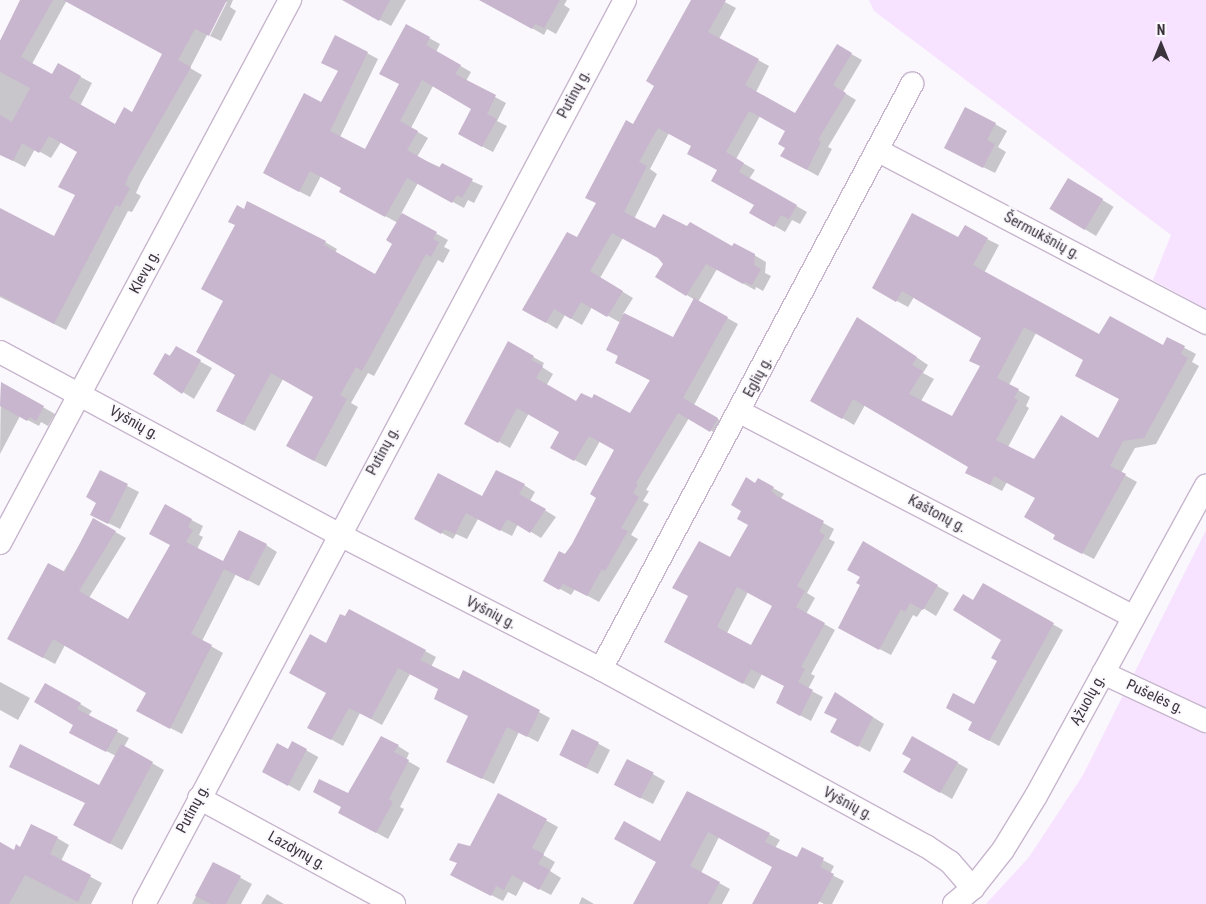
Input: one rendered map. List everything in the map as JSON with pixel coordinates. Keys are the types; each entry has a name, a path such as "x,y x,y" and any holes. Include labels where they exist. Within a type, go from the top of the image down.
{"street":[{"name":"Klevų g.","path":"0,544 290,0"},
{"name":"Putinų g.","path":"144,904 338,534 625,0"},
{"name":"Eglių g.","path":"601,669 740,412 912,84"},
{"name":"Šermukšnių g.","path":"877,150 1206,323"},
{"name":"Vyšnių g.","path":"0,352 81,393 338,534 601,669 926,846 950,862 973,888"},
{"name":"Kaštonų g.","path":"740,412 1134,617"},
{"name":"Ąžuolų g.","path":"954,904 973,888 1008,842 1104,673 1206,485"},
{"name":"Pušelės g.","path":"1104,673 1206,721"},
{"name":"Lazdynų g.","path":"199,798 394,904"}],"shaded area":[{"path":"869,0 1206,0 1206,309 1153,280 1171,235 874,11"},
{"path":"1206,530 1206,904 986,904 1029,857 1083,775"}],"building":[{"path":"20,0 53,0 21,57 52,74 58,63 81,76 69,98 115,124 124,107 132,112 162,54 63,0 227,0 209,36 195,29 178,60 191,67 129,175 125,185 130,188 120,207 116,205 54,324 0,295 0,208 54,236 75,195 58,187 77,152 49,136 39,153 22,143 13,161 0,155 0,115 12,122 30,88 0,72 0,41"},
{"path":"342,0 390,0 379,21"},
{"path":"479,0 560,0 544,28 535,24 532,29"},
{"path":"691,0 726,0 708,32 759,59 745,85 795,113 837,44 852,53 833,85 846,93 818,140 821,142 807,170 780,156 785,148 778,144 785,131 749,111 726,152 744,163 739,172 797,205 789,219 781,215 774,227 749,213 754,205 711,181 717,170 687,154 691,146 658,128 639,162 647,166 624,212 655,228 663,214 687,226 690,222 732,246 734,243 755,254 754,265 761,269 752,285 745,282 743,284 706,264 686,296 655,277 663,264 658,258 612,233 590,271 623,291 607,317 581,302 571,319 554,309 546,323 522,310 567,232 577,237 596,203 585,198 626,120 633,124 654,86 646,81"},
{"path":"406,24 430,37 426,45 461,65 455,74 496,95 487,114 497,119 482,147 458,134 471,109 422,80 400,121 418,131 407,150 439,168 442,163 473,179 462,198 457,195 452,203 407,178 385,217 339,192 341,188 310,171 299,192 263,173 304,93 321,102 338,71 321,63 335,35 368,52 330,131 365,149 399,84 379,74"},
{"path":"965,107 996,123 987,140 995,144 983,168 944,148"},
{"path":"1068,178 1103,199 1085,230 1049,209"},
{"path":"247,201 326,241 324,245 375,274 392,244 386,240 402,213 437,232 433,239 439,242 431,257 426,254 362,371 356,367 340,395 347,399 314,461 286,446 313,397 271,373 243,425 216,411 235,375 196,352 223,301 201,289 235,225 228,222 237,205 244,209"},
{"path":"912,213 958,237 965,225 988,238 973,265 1099,334 1110,316 1163,345 1167,337 1185,346 1181,354 1188,358 1144,438 1123,441 1110,466 1126,474 1082,554 1053,539 1055,535 1024,517 1035,498 994,476 990,485 965,473 968,467 853,399 842,419 810,401 857,317 917,357 912,365 923,371 909,394 952,416 980,366 969,361 981,338 902,291 896,302 872,288","holes":["1024,327 1083,360 1075,376 1119,399 1098,438 1061,415 1034,459 996,440 1018,400 1014,398 1019,389 997,378"]},
{"path":"694,298 728,317 683,398 718,418 710,432 678,413 636,483 638,484 633,493 639,497 621,528 628,531 605,571 602,569 587,596 563,584 559,590 543,581 559,551 565,554 572,544 596,498 590,494 614,450 589,436 574,461 550,448 559,432 517,408 498,443 464,424 508,341 534,356 531,360 543,366 536,378 576,401 581,393 592,398 594,394 630,413 650,380 615,363 618,356 606,350 624,313 673,337"},
{"path":"176,346 201,360 182,394 153,374 165,353 170,356"},
{"path":"1,382 44,406 36,421 30,417 27,421 0,406"},
{"path":"100,470 128,484 108,524 90,515 96,503 86,497"},
{"path":"496,470 525,484 519,494 546,509 530,533 507,519 500,531 466,513 455,534 444,529 441,534 414,519 438,473 482,496"},
{"path":"746,477 755,483 758,478 774,487 771,491 777,496 824,521 819,532 825,535 797,586 805,591 796,607 825,623 801,667 805,669 798,682 813,690 800,716 776,703 784,686 751,669 743,684 664,642 688,596 672,588 699,541 730,557 748,525 737,519 741,511 731,505","holes":["737,587 772,606 751,645 717,627"]},
{"path":"165,504 192,519 188,527 193,530 186,542 223,561 239,530 267,544 248,581 224,569 191,634 212,645 170,729 136,711 146,693 53,639 43,658 7,639 48,563 65,572 93,518 116,531 79,591 128,619 170,545 149,534"},
{"path":"863,541 938,585 923,610 910,603 905,612 901,609 879,650 838,628 860,585 856,583 860,577 847,570"},
{"path":"983,583 1054,623 989,741 968,730 972,722 946,708 953,693 974,704 997,661 991,658 1001,640 953,610 963,594 973,600"},
{"path":"349,609 426,650 420,660 459,679 463,670 540,710 527,737 507,727 482,779 446,762 468,716 434,699 438,689 398,668 371,719 349,708 331,740 307,728 326,693 289,673 310,634 326,643 340,614 345,616"},
{"path":"45,683 81,703 77,709 118,730 106,752 69,733 73,725 34,702"},
{"path":"835,692 873,717 858,747 830,732 837,719 824,713"},
{"path":"572,729 599,742 586,768 559,755"},
{"path":"381,736 399,745 394,752 409,760 389,799 393,802 376,833 338,813 341,807 313,792 319,779 348,793"},
{"path":"912,736 958,762 940,793 903,772 911,759 902,754"},
{"path":"292,741 307,749 288,786 262,772 277,743 288,749"},
{"path":"20,744 99,785 121,744 153,762 110,844 73,825 85,803 9,767"},
{"path":"627,759 654,773 641,798 614,785"},
{"path":"687,791 770,833 765,842 797,857 802,847 824,858 820,867 834,874 818,904 752,904 772,867 708,832 690,866 720,882 708,904 633,904 656,862 614,839 624,821 660,841"},
{"path":"498,793 547,819 532,848 544,854 538,864 550,870 539,890 512,875 504,890 496,886 491,896 450,875 457,863 449,860 458,843 470,846"},
{"path":"31,824 58,837 50,854 91,875 78,902 25,875 9,904 0,904 0,842 14,850 16,844 20,847"},
{"path":"213,862 241,876 226,904 211,904 195,896"}]}
